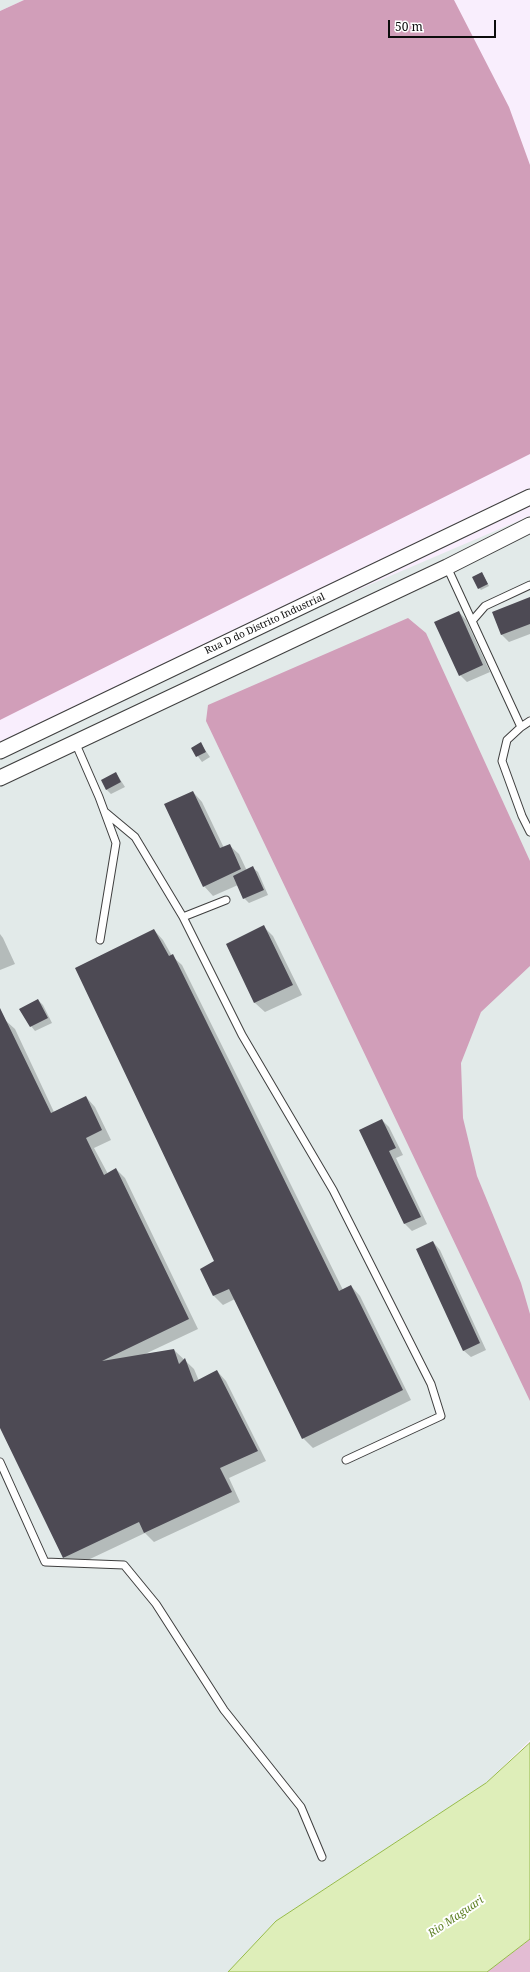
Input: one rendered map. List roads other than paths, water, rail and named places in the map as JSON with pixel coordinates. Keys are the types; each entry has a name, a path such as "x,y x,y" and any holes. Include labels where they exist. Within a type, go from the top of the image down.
{"street":[{"name":"Rua D do Distrito Industrial","path":"0,751 530,497"},
{"path":"0,778 446,567 530,525"}],"lane":[{"path":"446,567 520,727"},
{"path":"472,621 485,606 530,585"},
{"path":"530,721 520,727 507,740 502,761 522,816 530,832"},
{"path":"75,742 105,812 116,843 100,940"},
{"path":"105,812 135,837 183,917 242,1035 333,1190 431,1384 441,1416 346,1460"},
{"path":"183,917 226,900"},
{"path":"0,1462 45,1562 124,1565 156,1604 224,1710 301,1807 322,1857"}],"water":[{"name":"Rio Maguari","path":"530,1743 530,1939 487,1972 228,1972 276,1921 486,1783"}]}
